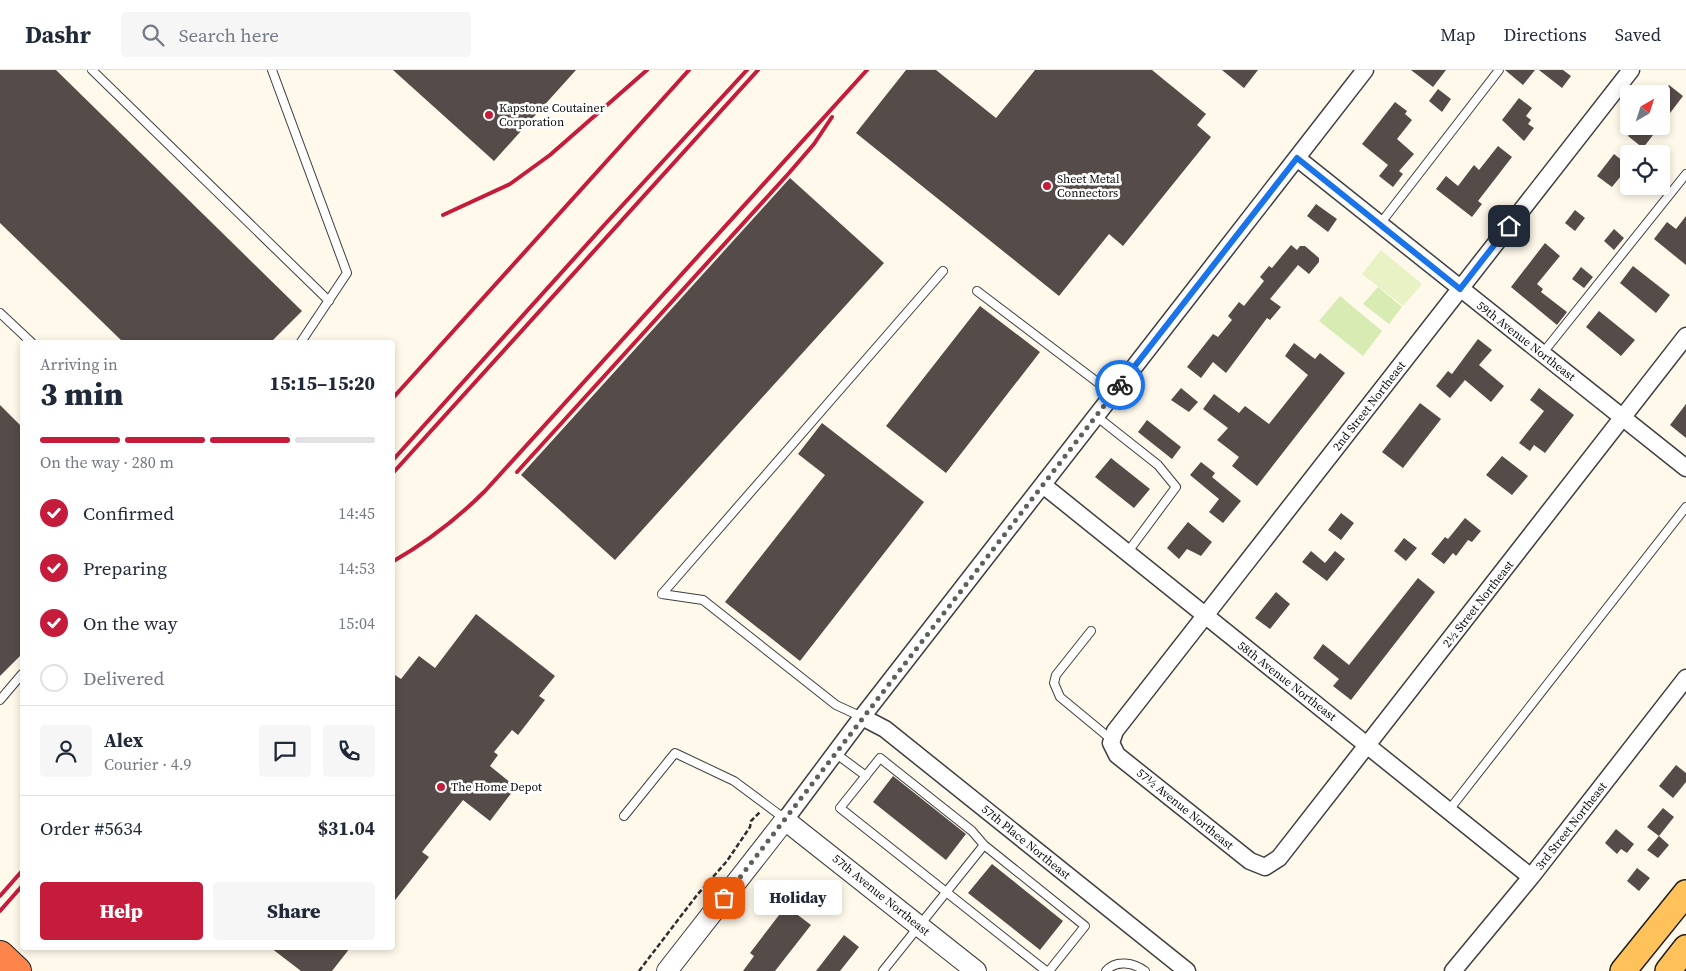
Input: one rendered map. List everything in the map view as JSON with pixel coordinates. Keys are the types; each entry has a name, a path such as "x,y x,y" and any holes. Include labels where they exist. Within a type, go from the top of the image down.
{"highway":[{"path":"0,955 17,971"}],"main road":[{"path":"1623,971 1686,893"},
{"path":"1668,971 1686,948"}],"street":[{"path":"667,971 785,820 862,716 1365,70"},
{"name":"2nd Street Northeast","path":"1112,742 1115,731 1631,70"},
{"name":"59th Avenue Northeast","path":"1297,158 1686,468"},
{"name":"2½ Street Northeast","path":"1265,867 1279,858 1686,336"},
{"name":"58th Avenue Northeast","path":"1043,485 1531,876"},
{"name":"3rd Street Northeast","path":"1453,971 1531,876 1686,678"},
{"name":"57th Place Northeast","path":"862,716 885,729 1187,971"},
{"name":"57½ Avenue Northeast","path":"1112,742 1117,755 1250,861 1265,867"},
{"name":"57th Avenue Northeast","path":"785,820 976,971"}],"lane":[{"path":"92,70 329,300"},
{"path":"272,70 348,273 302,340"},
{"path":"1380,224 1499,70"},
{"path":"1542,354 1686,174"},
{"path":"862,716 836,705 703,600 662,594 943,271"},
{"path":"977,291 1113,394"},
{"path":"0,313 29,340"},
{"path":"1096,416 1158,465 1176,487 1127,553"},
{"path":"1449,810 1686,506"},
{"path":"1091,631 1056,675 1054,683 1060,697 1112,742"},
{"path":"0,700 20,676"},
{"path":"624,816 675,752 741,785 785,820"},
{"path":"835,753 866,776"},
{"path":"880,758 972,831 984,845 1085,926 1048,971 840,808 866,776 880,758"},
{"path":"883,971 984,845"},
{"path":"1108,968 1129,964 1138,966 1145,971"}],"path":[{"path":"639,971 702,889 728,861 750,827 751,821"}],"green space":[{"path":"1381,250 1422,284 1403,306 1362,274"},
{"path":"1378,287 1402,307 1389,324 1363,304"},
{"path":"1340,296 1382,331 1363,356 1319,321"}],"building":[{"path":"0,70 56,70 302,311 273,340 121,340 0,223"},
{"name":"Kapstone Coutainer Corporation","path":"393,70 576,70 494,161"},
{"name":"Sheet Metal Connectors","path":"906,70 936,70 996,118 1035,70 1152,70 1206,114 1197,125 1211,137 1123,246 1109,234 1059,296 856,133"},
{"path":"1222,70 1258,70 1244,88"},
{"path":"1411,70 1446,70 1433,87"},
{"path":"1505,70 1535,70 1523,85"},
{"path":"1539,70 1563,70 1571,76 1562,88"},
{"path":"1670,86 1683,96 1670,113"},
{"path":"1438,89 1451,99 1442,112 1429,101"},
{"path":"1519,98 1532,108 1526,116 1531,120 1528,124 1534,128 1524,141 1502,120"},
{"path":"1395,102 1407,111 1405,114 1412,120 1397,139 1414,154 1399,171 1403,174 1393,187 1379,176 1388,165 1362,144"},
{"path":"1653,135 1645,145 1639,145 1628,136"},
{"path":"1498,146 1512,157 1478,201 1482,204 1472,217 1436,189 1446,176 1458,186 1474,165 1479,170"},
{"path":"1614,154 1620,159 1620,177 1612,187 1597,176"},
{"path":"790,178 884,263 615,560 521,475"},
{"path":"1316,204 1337,219 1328,232 1307,216"},
{"path":"1575,210 1585,218 1575,231 1565,223"},
{"path":"1686,216 1686,265 1654,239 1667,222 1676,229"},
{"path":"1614,229 1624,238 1614,250 1604,241"},
{"path":"1545,243 1560,256 1537,284 1543,289 1541,292 1567,312 1557,325 1511,287"},
{"path":"1291,245 1297,250 1300,246 1305,246 1319,258 1319,262 1309,274 1298,265 1270,299 1281,307 1270,320 1267,318 1226,373 1213,362 1201,378 1187,367 1213,334 1218,337 1232,320 1228,316 1239,302 1244,306 1264,281 1260,277 1269,266 1272,268"},
{"path":"1633,266 1670,295 1656,313 1620,283"},
{"path":"1581,267 1593,277 1584,288 1572,279"},
{"path":"980,306 1040,352 946,473 886,426"},
{"path":"1599,311 1635,340 1621,356 1586,327"},
{"path":"1478,339 1492,350 1479,365 1504,386 1491,402 1465,380 1450,398 1436,386 1448,371 1452,374"},
{"path":"1294,343 1315,359 1320,353 1345,373 1257,486 1232,466 1239,457 1217,440 1228,428 1203,409 1214,394 1239,413 1245,406 1269,424 1308,375 1285,356"},
{"path":"1181,388 1198,402 1189,412 1171,400"},
{"path":"1539,388 1574,415 1545,453 1534,445 1530,451 1519,443 1544,411 1530,400"},
{"path":"1420,403 1441,419 1403,468 1382,452"},
{"path":"1686,404 1686,438 1670,425"},
{"path":"0,405 20,425 20,656 0,676"},
{"path":"1147,420 1181,447 1172,459 1138,432"},
{"path":"822,423 924,502 800,661 725,602 825,475 798,454"},
{"path":"1502,456 1528,476 1512,495 1486,475"},
{"path":"1111,458 1150,489 1134,508 1095,477"},
{"path":"1201,462 1215,473 1212,477 1241,501 1223,523 1209,512 1219,499 1190,475"},
{"path":"1341,513 1354,523 1341,540 1328,530"},
{"path":"1465,518 1481,531 1472,542 1468,540 1456,556 1453,553 1444,564 1431,554 1445,537 1448,539"},
{"path":"1188,522 1212,542 1201,556 1187,549 1179,559 1167,548"},
{"path":"1404,538 1417,548 1406,561 1394,551"},
{"path":"1311,551 1325,563 1335,551 1345,559 1327,581 1302,562"},
{"path":"1418,578 1435,592 1351,700 1333,686 1339,679 1313,658 1323,644 1349,665"},
{"path":"1276,592 1290,604 1270,629 1255,618"},
{"path":"476,614 555,676 539,696 545,700 518,735 512,730 494,752 498,755 490,766 516,787 490,821 463,800 422,852 429,857 395,900 395,675 401,679 419,656 435,668"},
{"path":"1676,765 1686,773 1686,782 1673,798 1659,786"},
{"path":"893,776 966,834 946,860 873,802"},
{"path":"1663,808 1674,817 1659,836 1647,827"},
{"path":"1616,829 1634,844 1627,853 1621,849 1617,854 1605,843"},
{"path":"1659,836 1669,845 1658,858 1647,850"},
{"path":"992,864 1063,921 1040,950 968,893"},
{"path":"1637,868 1650,878 1639,891 1627,881"},
{"path":"786,906 811,925 775,971 743,971 754,956 750,953"},
{"path":"844,935 859,947 840,971 816,971"},
{"path":"274,950 348,950 332,971 301,971"}],"railway":[{"path":"443,215 510,184 550,155 647,70"},
{"path":"395,396 689,70"},
{"path":"395,458 747,70"},
{"path":"395,471 758,70"},
{"path":"395,560 441,530 485,491 867,70"},
{"path":"517,472 789,173 814,144 832,117"},
{"path":"0,896 20,873"},
{"path":"0,911 20,888"}],"way so far":[{"path":"724,898 862,716 1120,385"}],"place":[{"name":"Kapstone Coutainer Corporation","path":"489,115"},
{"name":"Sheet Metal Connectors","path":"1047,186"},
{"name":"The Home Depot","path":"441,787"},
{"name":"Holiday","path":"724,898"}],"route":[{"path":"1120,385 1297,158 1460,289 1509,226"}]}
